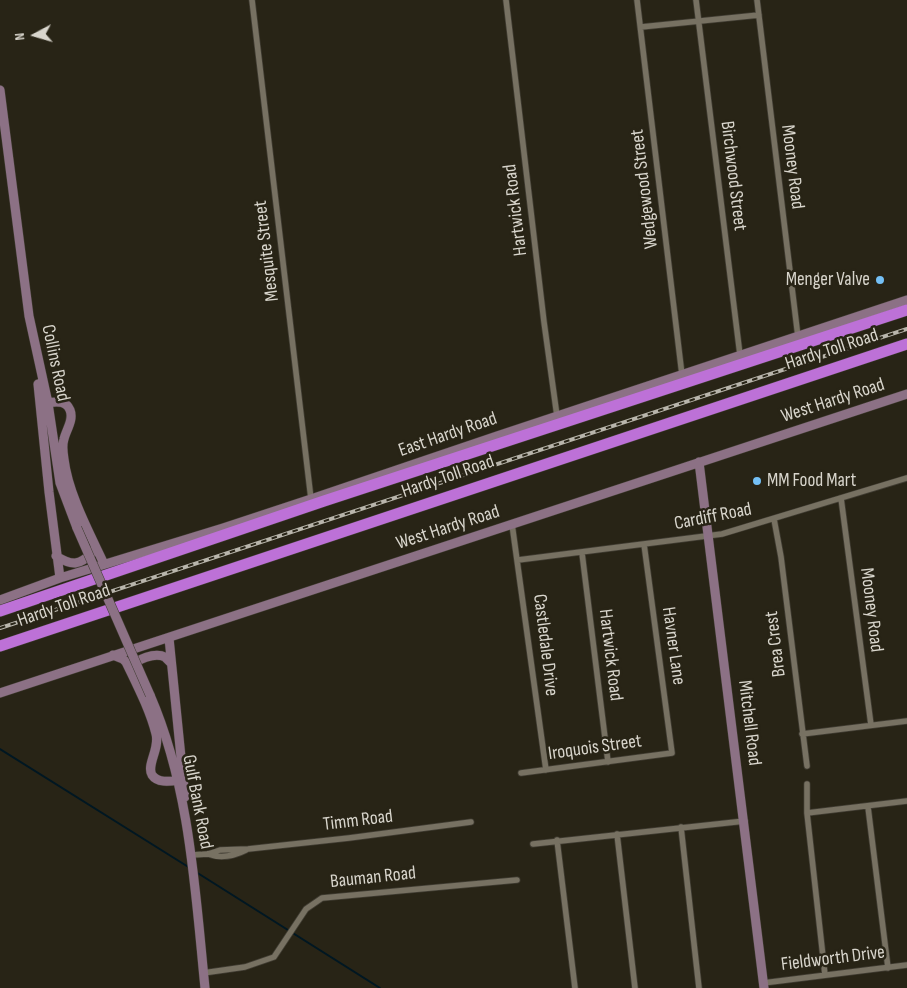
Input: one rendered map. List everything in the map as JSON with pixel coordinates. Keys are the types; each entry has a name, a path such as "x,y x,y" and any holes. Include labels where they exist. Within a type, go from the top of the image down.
{"highway":[{"name":"Hardy Toll Road","path":"0,611 314,504 907,310"},
{"name":"Hardy Toll Road","path":"0,646 692,414 907,344"}],"main road":[{"name":"Collins Road","path":"0,90 20,256 44,403 60,483 77,528 122,632"},
{"name":"East Hardy Road","path":"0,600 60,578 223,528 907,300"},
{"name":"West Hardy Road","path":"0,693 907,394"},
{"path":"60,578 56,556 44,403 64,403 70,408 71,415 63,444 66,470 72,491 104,564"},
{"name":"Mitchell Road","path":"699,462 763,986"},
{"path":"56,556 67,563 75,564 87,559 93,552 93,541"},
{"name":"Gulf Bank Road","path":"122,632 168,740 180,780 190,844 205,988"},
{"path":"113,655 123,659 156,734 156,747 150,766 152,775 159,780 180,780 169,638"},
{"path":"130,672 134,662 154,655 164,656 171,663"}],"street":[{"name":"Mesquite Street","path":"252,0 311,499"},
{"name":"Hartwick Road","path":"506,0 557,416"},
{"name":"Wedgewood Street","path":"637,0 682,375"},
{"name":"Birchwood Street","path":"696,0 740,355"},
{"name":"Mooney Road","path":"757,0 798,337"},
{"path":"641,26 759,15"},
{"name":"Cardiff Road","path":"518,560 722,534 907,478"},
{"name":"Mooney Road","path":"841,498 871,725"},
{"name":"Brea Crest","path":"774,519 781,557 807,766"},
{"name":"Castledale Drive","path":"512,524 546,770"},
{"name":"Havner Lane","path":"644,544 672,753"},
{"name":"Hartwick Road","path":"582,553 608,762"},
{"path":"802,734 907,720"},
{"name":"Iroquois Street","path":"521,773 672,753"},
{"path":"807,784 807,813 825,975"},
{"path":"807,813 907,801"},
{"path":"868,806 888,968"},
{"path":"533,844 744,821"},
{"name":"Timm Road","path":"191,858 208,854 220,857 231,856 248,849 471,822"},
{"path":"681,827 699,988"},
{"path":"617,834 635,988"},
{"path":"557,840 575,988"},
{"name":"Bauman Road","path":"203,973 245,967 274,957 306,909 322,898 517,880"},
{"name":"Fieldworth Drive","path":"763,986 825,975 907,965"}],"waterway":[{"path":"0,749 190,868"},
{"path":"196,872 380,988"}],"railway":[{"path":"0,628 907,329"}],"place":[{"name":"Menger Valve","path":"880,280"},
{"name":"MM Food Mart","path":"757,481"}]}
